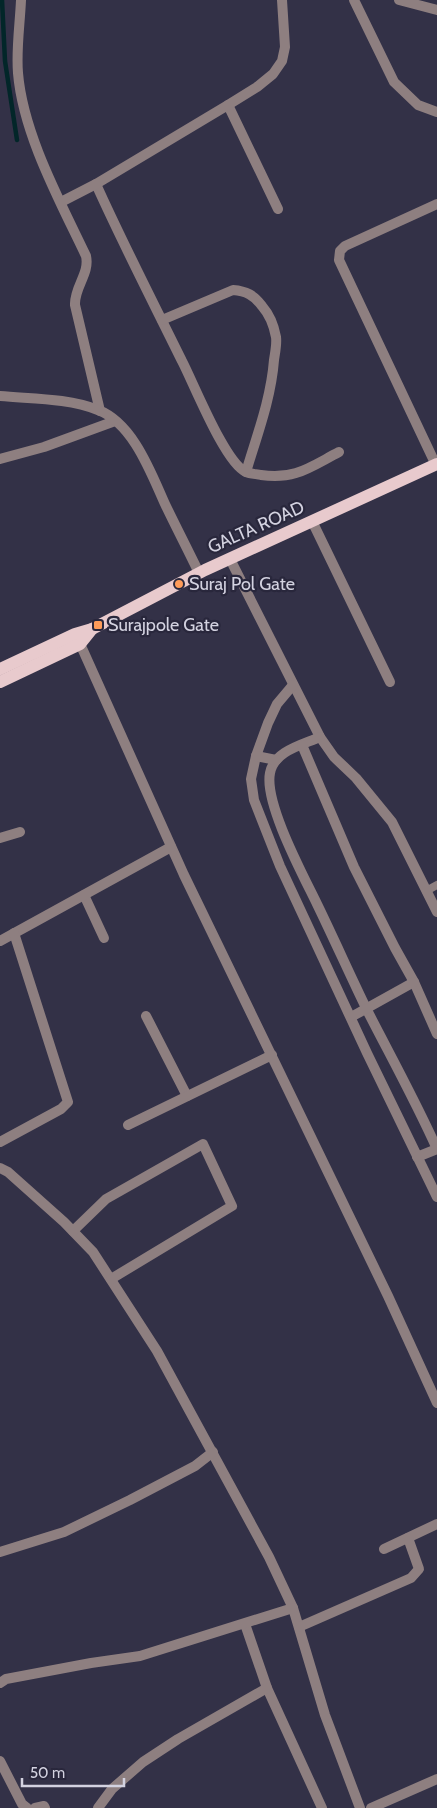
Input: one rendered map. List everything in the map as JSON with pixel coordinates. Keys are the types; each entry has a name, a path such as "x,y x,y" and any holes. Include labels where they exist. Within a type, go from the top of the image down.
{"main road":[{"name":"GALTA ROAD","path":"0,682 92,629 198,573 436,464"},
{"path":"0,670 77,639"}],"street":[{"path":"21,0 18,72 22,100 32,136 86,256 88,265 86,272 74,297 100,411"},
{"path":"61,202 96,184 228,105 257,87 273,74 282,61 284,47 282,0"},
{"path":"354,0 394,82 418,104 437,112"},
{"path":"398,0 437,10"},
{"path":"228,105 278,209"},
{"path":"96,184 124,247 220,438 233,460 246,472 277,477 294,475 339,452"},
{"path":"436,464 339,260 340,251 345,246 437,204"},
{"path":"162,320 233,290 251,295 265,309 273,324 276,339 274,365 268,400 246,472"},
{"path":"0,396 79,404 100,411 115,421 126,431 141,454 198,573"},
{"path":"0,459 44,447 115,421"},
{"path":"312,521 390,682"},
{"path":"230,559 320,738 334,757 356,778 392,822 437,912"},
{"path":"77,639 172,847 388,1296 437,1403"},
{"path":"293,685 277,704 268,723 266,758 270,771 270,791 287,861 359,1013 429,1152"},
{"path":"320,738 266,758 251,779 254,800 287,861 359,1013 429,1152 437,1196"},
{"path":"302,745 354,867 414,982 437,1034"},
{"path":"0,838 20,832"},
{"path":"0,941 172,847"},
{"path":"84,895 104,938"},
{"path":"0,1142 61,1109 68,1102 14,933"},
{"path":"359,1013 414,982"},
{"path":"146,1016 187,1096"},
{"path":"128,1125 272,1055"},
{"path":"73,1231 106,1199 202,1144 232,1206 111,1279"},
{"path":"0,1168 8,1172 73,1231 93,1252 157,1351 213,1452 293,1608 325,1715 360,1808"},
{"path":"0,1552 64,1532 194,1466 213,1452"},
{"path":"384,1549 437,1524"},
{"path":"299,1627 411,1578 419,1569 408,1538"},
{"path":"0,1683 6,1679 72,1666 140,1656 293,1608"},
{"path":"245,1624 267,1688 322,1808"},
{"path":"98,1808 112,1789 143,1762 178,1739 267,1688"},
{"path":"0,1762 22,1804 27,1808"},
{"path":"371,1808 437,1779"},
{"path":"35,1808 44,1806 45,1808"}],"lane":[{"path":"426,891 437,885"}],"waterway":[{"path":"2,0 5,61 17,140"}],"place":[{"name":"Suraj Pol Gate","path":"179,584"},
{"name":"Surajpole Gate","path":"98,625"}]}
